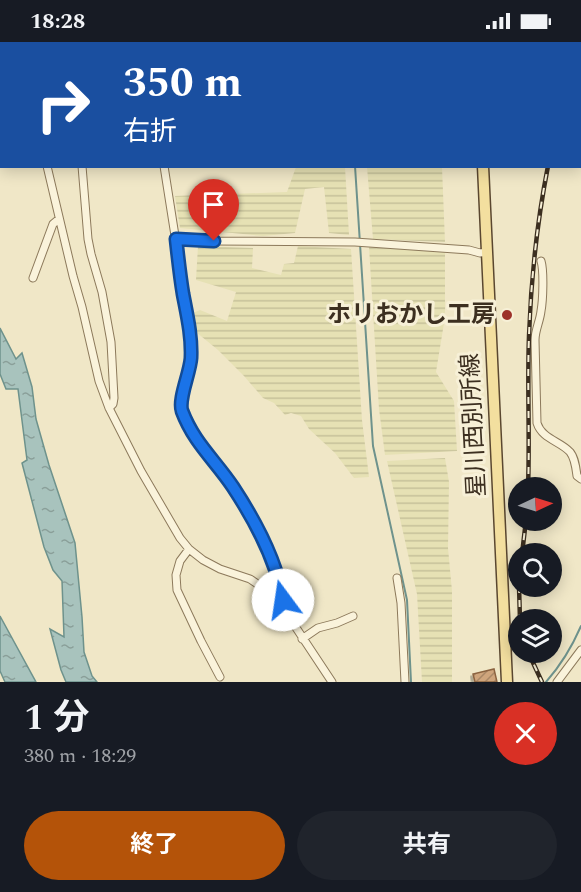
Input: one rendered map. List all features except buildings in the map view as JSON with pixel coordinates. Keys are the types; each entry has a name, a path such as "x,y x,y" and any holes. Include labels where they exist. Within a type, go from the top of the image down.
{"main road":[{"name":"星川西別所線","path":"483,168 507,682"}],"street":[{"path":"48,168 99,381 109,408 141,471 180,538 189,549 220,569 250,579 265,589 281,605 332,682"},
{"path":"82,168 88,239 102,292 111,342 114,398 109,408"},
{"path":"164,168 191,337 190,371 180,408 197,442 233,486 253,522 273,563 281,586 283,600 281,605"},
{"path":"33,278 53,224 59,219"},
{"path":"176,239 361,243 487,252"},
{"path":"541,261 542,311 535,330 537,423 544,435 569,451 574,459 577,476 580,478"},
{"path":"189,549 180,561 176,575 177,590 220,677"},
{"path":"397,578 401,603 405,682"},
{"path":"302,639 318,628 352,616"},
{"path":"557,682 581,650"}],"shaded area":[{"path":"296,168 345,168 349,235 329,233 324,187 305,189 295,233 263,236 180,228 175,196 287,192"},
{"path":"367,168 442,168 445,242 373,239"},
{"path":"198,246 253,248 252,268 281,275 284,264 294,263 298,246 351,249 362,420 369,477 354,478 335,453 309,429 301,416 291,413 285,415 274,403 263,398 218,350 196,332 193,313 200,310 227,321 236,292 196,280"},
{"path":"369,247 445,252 445,317 436,372 454,401 457,451 385,455 379,409"},
{"path":"445,458 449,482 448,548 452,591 452,682 422,682 417,594 387,461"}],"water":[{"path":"0,328 16,359 22,353 32,387 36,419 75,543 84,652 92,676 97,682 66,682 61,670 50,629 64,637 62,581 53,570 44,547 22,463 27,460 18,389 6,389 0,374"},
{"path":"0,616 36,682 5,682 0,671"}],"waterway":[{"path":"355,168 373,446 407,600 411,682"},
{"path":"546,682 566,656 581,626"}],"railway":[{"path":"528,477 528,355 531,293 548,168"},
{"path":"523,543 525,531"},
{"path":"519,597 520,609"},
{"path":"533,663 542,682"}],"place":[{"name":"ホリおかし工房","path":"507,315"}],"route":[{"path":"214,241 176,239 191,337 190,371 180,408 197,442 233,486 253,522 273,563 283,600"}]}
